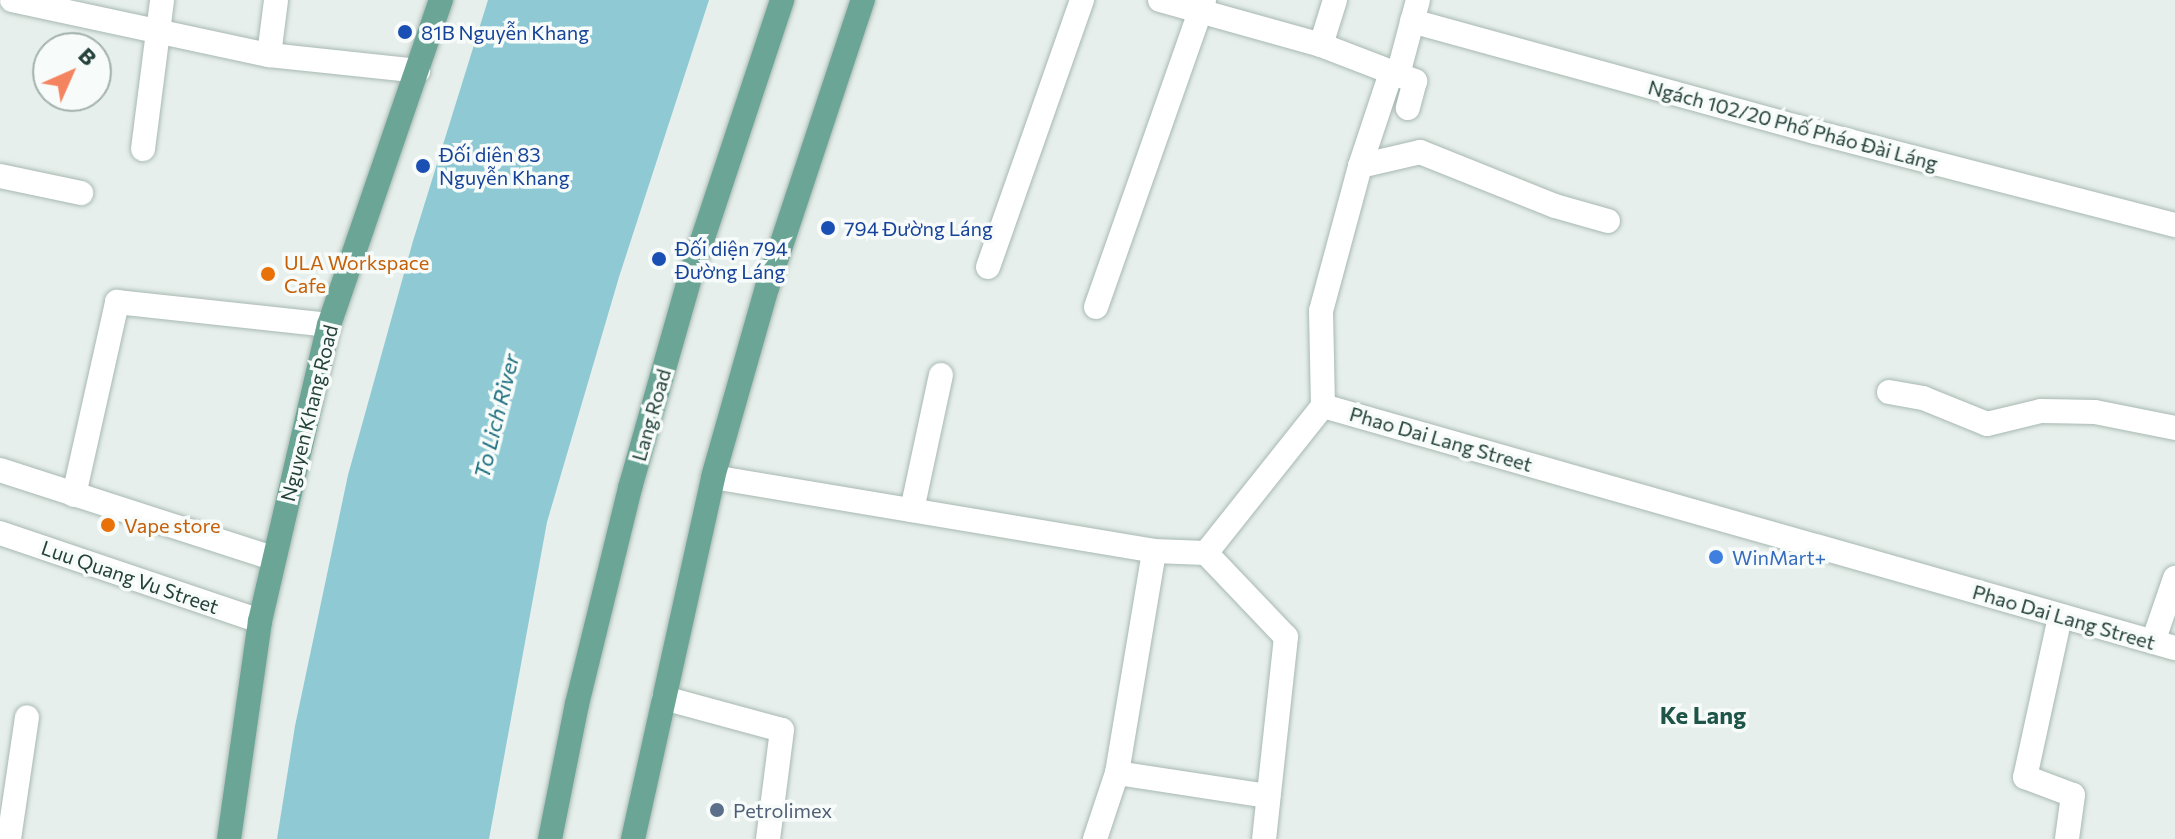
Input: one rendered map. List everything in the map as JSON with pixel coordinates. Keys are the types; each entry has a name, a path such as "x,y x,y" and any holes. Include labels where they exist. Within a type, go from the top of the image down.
{"main road":[{"name":"Nguyen Khang Road","path":"229,839 260,621 329,325 441,0"},
{"name":"Lang Road","path":"550,839 577,704 630,488 692,271 782,0"},
{"path":"633,839 713,477 767,288 863,0"}],"street":[{"path":"12,0 269,55 418,71"},
{"path":"143,149 162,0"},
{"path":"269,55 276,0"},
{"path":"988,267 1082,0"},
{"path":"1160,0 1202,5 1415,81 1408,108"},
{"path":"1321,45 1335,0"},
{"path":"1096,307 1202,5"},
{"path":"1323,406 1321,311 1360,166 1391,73 1400,67 1415,10"},
{"name":"Ngách 102/20 Phố Pháo Đài Láng","path":"1415,10 1815,132 2175,225"},
{"path":"1360,166 1420,152 1555,206 1608,221"},
{"path":"0,176 81,193"},
{"path":"74,495 117,302 329,325"},
{"path":"912,510 941,375"},
{"path":"1889,392 1923,398 1987,424 2041,411 2095,412 2175,428"},
{"name":"Phao Dai Lang Street","path":"1206,553 1323,406 2164,645"},
{"path":"0,470 273,558"},
{"path":"713,477 1154,551 1206,553 1286,637 1264,839"},
{"name":"Luu Quang Vu Street","path":"0,533 260,621"},
{"path":"1095,839 1117,773 1154,551"},
{"path":"2164,645 2175,578"},
{"path":"2060,617 2025,777 2073,795 2067,839"},
{"path":"664,698 782,730 768,839"},
{"path":"9,839 27,717"},
{"path":"1117,773 1268,796"}],"water":[{"name":"To Lich River","path":"488,0 709,0 619,277 547,522 489,839 277,839 295,726 348,475 413,241"}],"place":[{"name":"81B Nguyễn Khang","path":"405,32"},
{"name":"Đối diện 83 Nguyễn Khang","path":"423,166"},
{"name":"794 Đường Láng","path":"828,228"},
{"name":"Đối diện 794 Đường Láng","path":"659,259"},
{"name":"ULA Workspace Cafe","path":"268,274"},
{"name":"Vape store","path":"108,525"},
{"name":"WinMart+","path":"1716,557"},
{"name":"Petrolimex","path":"717,810"}],"district":[{"name":"Ke Lang","path":"1703,715"}]}
